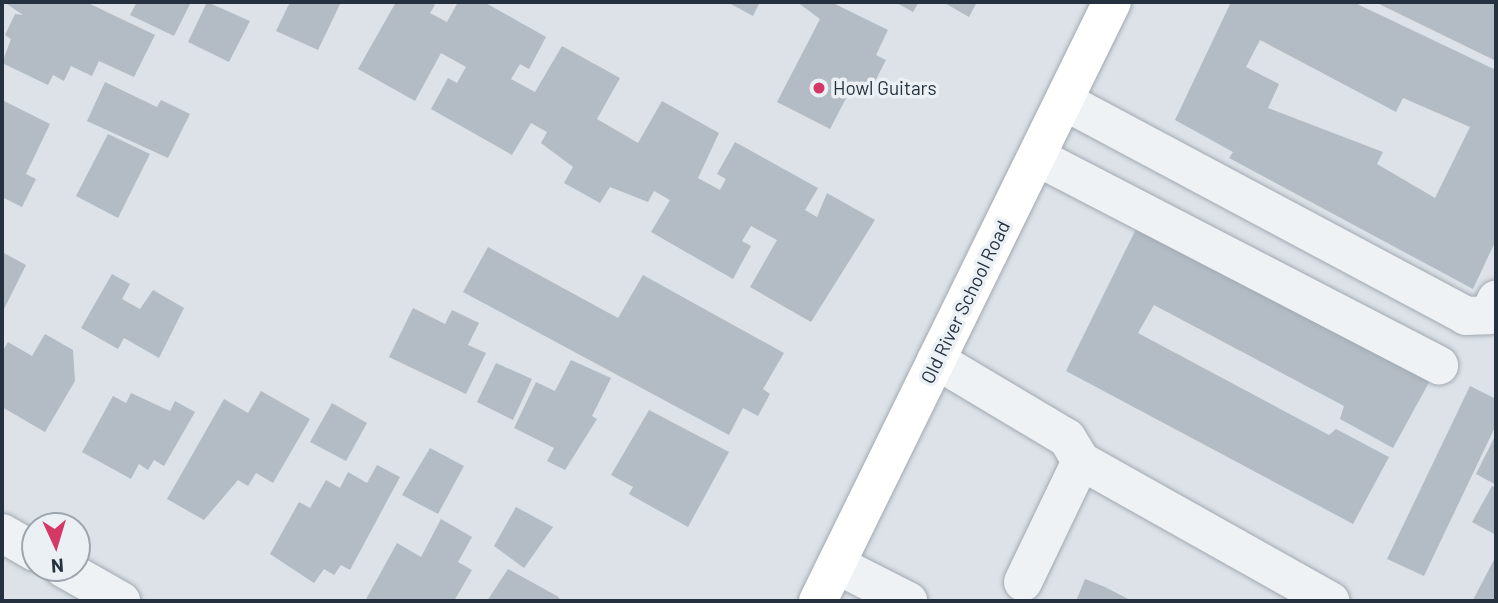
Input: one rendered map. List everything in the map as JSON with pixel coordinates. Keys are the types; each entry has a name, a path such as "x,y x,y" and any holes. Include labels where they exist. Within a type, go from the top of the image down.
{"main road":[{"name":"Old River School Road","path":"818,601 1112,2"}],"street":[{"path":"1064,101 1466,316 1489,315 1496,300"},
{"path":"1037,158 1439,365"},
{"path":"936,360 1067,438 1081,461 1331,601"},
{"path":"1023,582 1081,461"},
{"path":"2,533 21,544"},
{"path":"837,565 908,601"},
{"path":"88,582 121,601"}],"building":[{"path":"4,2 86,2 155,35 134,77 99,61 92,76 71,66 64,81 53,75 48,85 2,63 11,39 5,35 15,14 23,15"},
{"path":"137,2 191,2 174,36 130,15"},
{"path":"207,2 250,21 229,62 188,42"},
{"path":"290,2 341,2 318,50 276,31"},
{"path":"396,2 430,2 435,5 430,13 447,22 458,2 484,2 546,37 529,69 520,64 511,79 535,92 562,46 620,78 597,119 638,143 662,101 719,133 698,178 720,190 726,179 717,174 735,142 818,188 805,210 817,217 827,193 875,220 811,322 750,287 777,240 751,226 742,241 751,246 733,279 651,232 670,200 654,191 648,202 610,187 600,203 564,183 573,167 541,143 547,132 531,123 512,155 431,109 448,78 457,83 466,67 441,53 415,101 358,69"},
{"path":"727,2 760,2 753,16"},
{"path":"797,2 831,2 888,30 876,55 886,60 868,95 852,87 830,129 777,102 820,19"},
{"path":"895,2 919,2 913,12"},
{"path":"943,2 977,2 969,17"},
{"path":"1231,2 1353,2 1496,70 1496,240 1473,289 1229,158 1233,152 1175,120","holes":["1260,40 1396,112 1403,98 1470,127 1435,198 1377,164 1383,152 1268,108 1279,84 1246,67"]},
{"path":"1375,2 1496,2 1496,61"},
{"path":"105,82 157,107 161,100 190,114 168,158 87,121"},
{"path":"2,100 50,124 26,174 36,179 22,207 2,197"},
{"path":"108,134 150,154 118,218 76,196"},
{"path":"1137,227 1432,377 1393,448 1340,419 1344,406 1154,305 1138,333 1329,435 1336,429 1389,457 1353,524 1066,371"},
{"path":"488,247 618,318 643,275 784,353 763,389 770,394 758,416 743,408 729,435 463,292"},
{"path":"2,252 26,265 2,313"},
{"path":"112,274 130,284 122,299 140,309 153,290 184,308 159,358 124,338 118,349 81,328"},
{"path":"413,308 445,324 452,310 479,323 468,345 486,353 466,394 389,357"},
{"path":"45,334 73,350 75,381 45,432 2,407 2,352 8,342 32,356"},
{"path":"571,360 611,378 592,416 597,419 565,470 547,461 554,448 514,428 536,382 555,391"},
{"path":"496,363 532,379 513,420 477,402"},
{"path":"1470,386 1496,399 1496,425 1424,576 1387,559"},
{"path":"261,391 310,419 273,483 256,473 248,486 238,480 204,520 167,499 224,399 248,413"},
{"path":"131,393 170,411 175,401 195,412 164,466 154,460 148,470 139,464 131,479 82,452 113,396 126,403"},
{"path":"332,403 367,423 346,461 310,442"},
{"path":"649,410 729,452 688,527 629,494 633,487 611,475"},
{"path":"1496,434 1496,485 1476,474"},
{"path":"430,448 464,466 438,514 402,495"},
{"path":"377,465 400,477 350,570 341,565 334,575 324,569 314,583 270,554 299,502 310,508 326,480 340,488 348,472 367,483"},
{"path":"1492,486 1496,488 1496,535 1472,522"},
{"path":"516,507 553,527 524,568 494,546"},
{"path":"441,519 472,537 458,562 472,570 454,601 365,601 397,543 421,557"},
{"path":"1496,556 1496,601 1473,600"},
{"path":"508,569 557,596 562,601 487,601"},
{"path":"1085,579 1105,587 1132,601 1076,601"}],"place":[{"name":"Howl Guitars","path":"819,88"}]}
